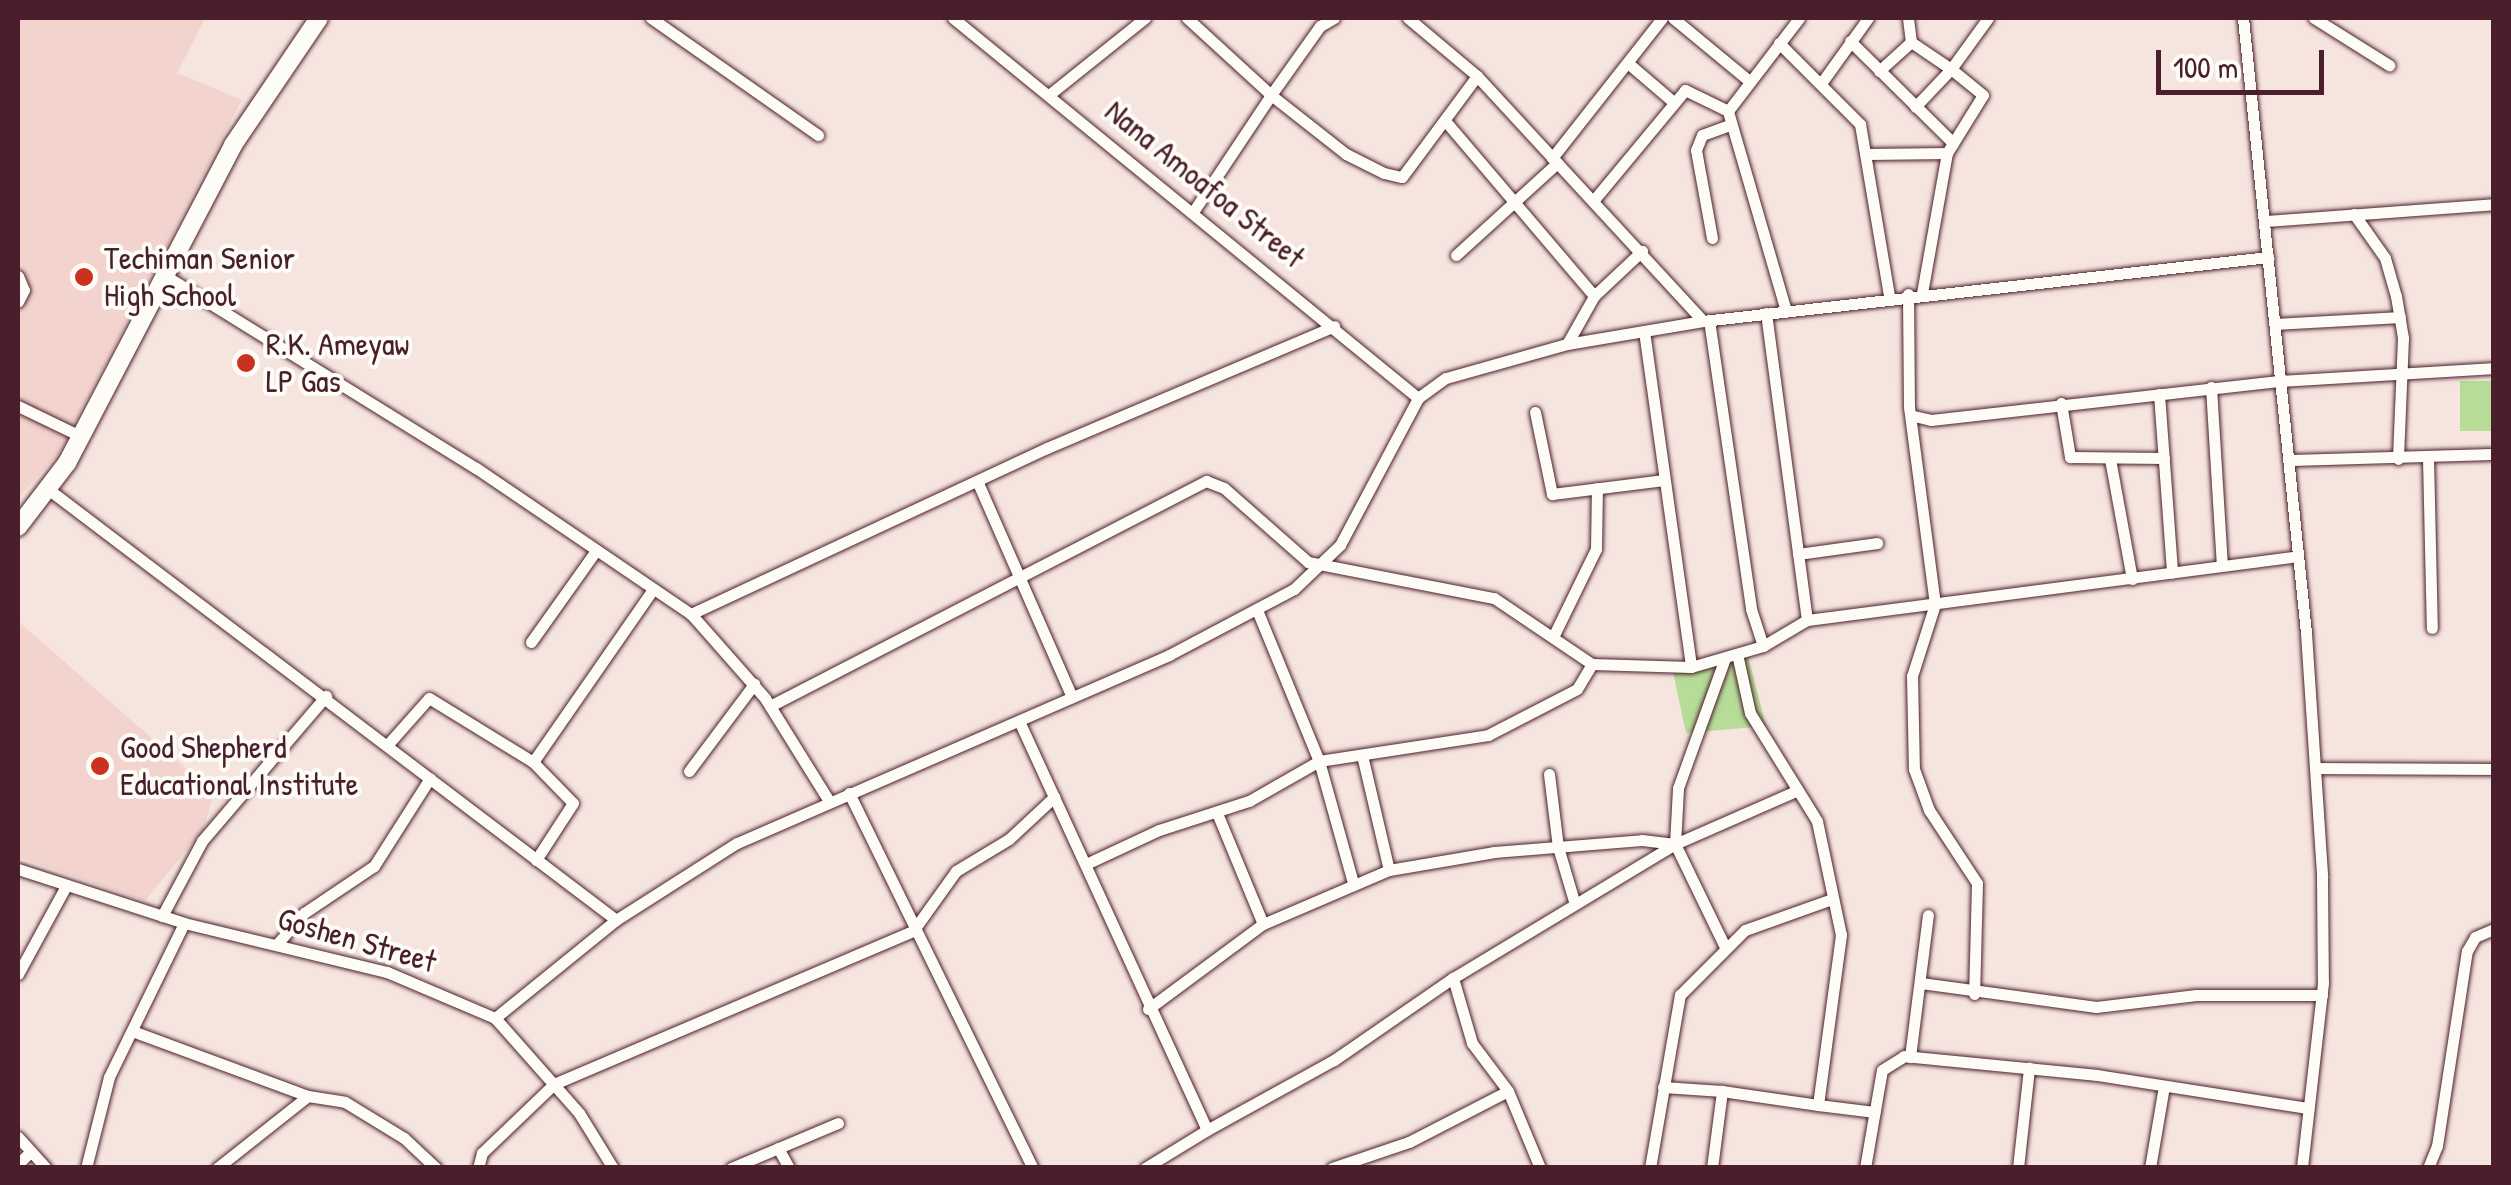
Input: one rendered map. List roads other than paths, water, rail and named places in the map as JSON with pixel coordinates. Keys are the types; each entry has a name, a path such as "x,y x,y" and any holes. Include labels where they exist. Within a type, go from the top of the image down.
{"highway":[{"path":"18,526 82,438 232,145 309,21"}],"street":[{"path":"651,18 818,134"},
{"name":"Nana Amoafoa Street","path":"953,18 1195,209 1418,398"},
{"path":"1050,94 1146,18"},
{"path":"1188,18 1272,95 1365,166 1402,177 1447,123 1477,76"},
{"path":"1195,209 1320,26 1334,18"},
{"path":"1408,18 1477,76 1706,321 1751,609 1763,646"},
{"path":"1456,256 1554,161 1662,18"},
{"path":"1673,18 1748,80"},
{"path":"1712,238 1696,150 1702,135 1729,118 1748,80 1799,18"},
{"path":"1822,82 1868,18"},
{"path":"1908,18 1911,42 1983,95 1950,148 1922,293"},
{"path":"1914,107 1951,69 1988,18"},
{"path":"2243,18 2289,460 2315,768 2322,995 2302,1168"},
{"path":"2314,18 2388,65"},
{"path":"1850,41 1950,148"},
{"path":"1778,42 1860,124 1889,296"},
{"path":"1880,71 1911,42"},
{"path":"1629,64 1671,100"},
{"path":"1593,200 1671,100 1684,90 1729,118 1786,311"},
{"path":"1447,123 1594,296"},
{"path":"1868,154 1950,148"},
{"path":"2265,221 2494,204"},
{"path":"2354,214 2386,258 2400,317 2398,459"},
{"path":"1567,344 1594,296 1642,251"},
{"path":"495,1018 616,920 713,856 1072,697 1257,610 1323,566 1418,398 1446,378 1567,344 1706,321 1889,296 2268,257"},
{"path":"18,276 24,290 18,302"},
{"path":"166,276 476,468 690,614 754,684 828,802"},
{"path":"1908,294 1914,416 1935,604 1912,676 1914,769 1929,810 1977,883 1974,994"},
{"path":"1766,313 1807,620"},
{"path":"2275,324 2400,317"},
{"path":"690,614 1334,326"},
{"path":"1644,331 1691,666"},
{"path":"1914,416 1930,420 2061,402 2281,381 2494,368"},
{"path":"2211,388 2222,566"},
{"path":"2159,394 2172,573"},
{"path":"2061,402 2070,457 2164,458"},
{"path":"18,406 82,438"},
{"path":"1535,412 1552,494 1664,480"},
{"path":"2289,460 2494,454"},
{"path":"2428,458 2432,628"},
{"path":"2110,460 2132,578"},
{"path":"770,706 1206,481 1224,488 1295,554 1323,566 1494,598 1592,664 1691,666 1763,646 1807,620 2297,556"},
{"path":"978,482 1072,697"},
{"path":"1554,636 1596,550 1597,488"},
{"path":"48,489 390,742 430,778 616,920"},
{"path":"1798,554 1878,542"},
{"path":"531,642 595,552"},
{"path":"532,762 652,590"},
{"path":"1257,610 1319,761 1353,883"},
{"path":"1731,656 1750,712 1817,821 1841,934 1818,1105"},
{"path":"1725,946 1675,844 1678,788 1731,656"},
{"path":"1086,864 1146,835 1217,813 1319,761 1488,736 1577,689 1592,664"},
{"path":"688,771 754,684"},
{"path":"162,916 202,841 326,696"},
{"path":"390,742 429,698 532,762 573,804 536,860"},
{"path":"1018,721 1206,1130"},
{"path":"1362,755 1390,870"},
{"path":"2315,768 2494,769"},
{"path":"1548,774 1558,848 1574,901"},
{"path":"277,944 304,912 374,866 430,778"},
{"path":"1145,1168 1334,1060 1574,901 1675,844 1798,790"},
{"path":"849,793 913,931 1034,1168"},
{"path":"478,1168 492,1141 554,1084 913,931 956,870 1010,839 1054,797"},
{"path":"1217,813 1264,924"},
{"path":"1148,1009 1264,924 1390,870 1438,858 1655,839 1675,844"},
{"name":"Goshen Street","path":"18,869 162,916 400,976 495,1018 554,1084 613,1168"},
{"path":"18,974 66,886"},
{"path":"1650,1168 1680,994 1745,930 1832,899"},
{"path":"1910,1056 1928,915"},
{"path":"86,1168 93,1121 184,922"},
{"path":"2428,1168 2438,1146 2467,951 2475,937 2494,930"},
{"path":"1453,978 1472,1043 1508,1091 1540,1168"},
{"path":"1921,984 1974,994 2096,1006 2196,995 2322,995"},
{"path":"135,1032 308,1096 345,1102 376,1118 436,1168"},
{"path":"1865,1168 1882,1070 1890,1060 1910,1056 2029,1068 2308,1108"},
{"path":"2018,1168 2029,1068"},
{"path":"1663,1086 1722,1090 1874,1112"},
{"path":"2150,1168 2164,1086"},
{"path":"1712,1168 1722,1090"},
{"path":"1332,1168 1409,1142 1508,1091"},
{"path":"217,1168 308,1096"},
{"path":"732,1168 838,1124"},
{"path":"18,1136 46,1168"},
{"path":"778,1148 789,1168"},
{"path":"18,1164 30,1151"}],"place":[{"name":"Techiman Senior High School","path":"84,277"},
{"name":"R.K. Ameyaw LP Gas","path":"246,363"},
{"name":"Good Shepherd Educational Institute","path":"100,766"}]}
